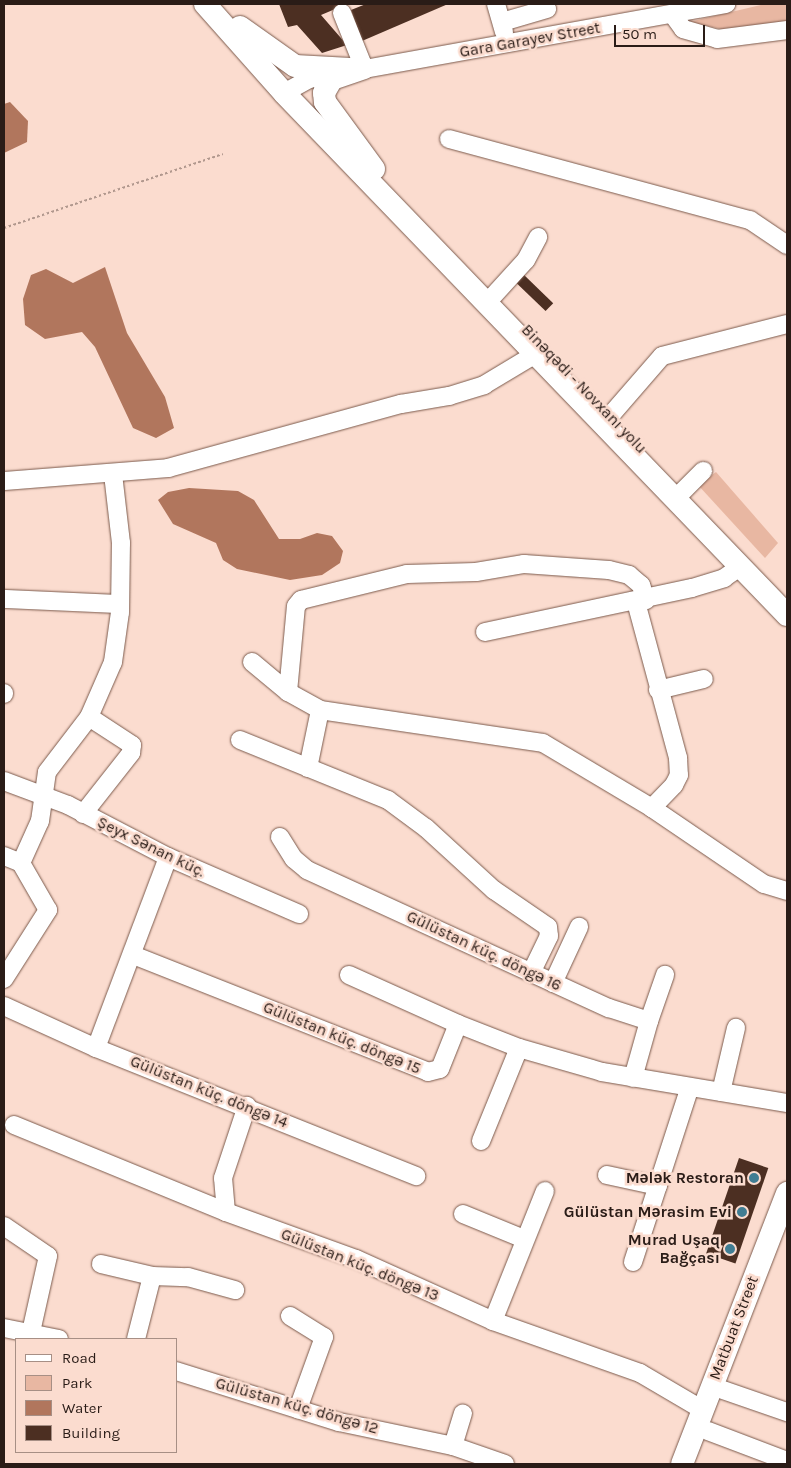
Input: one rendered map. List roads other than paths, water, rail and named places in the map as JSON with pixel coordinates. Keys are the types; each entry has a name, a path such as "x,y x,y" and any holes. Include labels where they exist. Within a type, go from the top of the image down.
{"main road":[{"path":"205,4 288,89 534,354 787,616"},
{"path":"221,4 288,89 381,178"},
{"path":"240,28 295,66 316,70 364,68"},
{"path":"364,68 332,79 324,93 325,102 381,178"},
{"name":"Binəqədi - Novxanı yolu","path":"381,178 787,600"},
{"name":"Matbuat Street","path":"695,1464 706,1421 787,1193"},
{"name":"Matbuat Street","path":"718,1388 787,1225"},
{"name":"Matbuat Street","path":"682,1464 706,1421"}],"street":[{"path":"496,4 502,22 506,45"},
{"name":"Gara Garayev Street","path":"288,89 364,68 506,45 726,4"},
{"path":"502,22 547,9"},
{"path":"342,13 364,68"},
{"path":"673,15 683,30 717,39 787,30"},
{"path":"449,139 750,220 787,245"},
{"path":"494,295 526,260 538,236"},
{"path":"610,416 662,356 787,324"},
{"path":"4,482 168,468 392,406 449,396 484,385 534,354"},
{"path":"682,492 702,471"},
{"path":"21,863 40,821 47,772 89,717 113,662 120,604 121,543 113,474"},
{"path":"288,692 296,606 301,600 407,574 476,572 524,564 609,570 629,575 641,586 641,601 658,690 678,758 679,774 652,808"},
{"path":"485,632 641,601 708,584 740,567"},
{"path":"4,599 120,604"},
{"path":"252,662 288,692 320,710 543,743 652,808 764,884 787,891"},
{"path":"658,690 704,679"},
{"path":"308,768 320,710"},
{"path":"83,814 130,753 132,745 89,717"},
{"path":"240,740 388,800 426,828 494,890 548,927 549,936 530,973"},
{"name":"Şeyx Sənan küç.","path":"4,783 83,814 168,857 299,914"},
{"name":"Gülüstan küç. döngə 16","path":"280,837 294,859 307,870 530,973 649,1022"},
{"path":"4,856 21,863 48,910 4,979"},
{"path":"96,1048 168,857"},
{"path":"553,983 579,926"},
{"name":"Gülüstan küç. döngə 15","path":"132,955 428,1072 440,1069 458,1024"},
{"path":"349,975 458,1024 519,1048 633,1078 787,1103"},
{"path":"633,1078 664,975"},
{"name":"Gülüstan küç. döngə 14","path":"4,1006 96,1048 247,1106 416,1176"},
{"path":"721,1092 736,1028"},
{"path":"481,1142 519,1048"},
{"path":"633,1262 690,1087"},
{"path":"226,1212 223,1178 247,1106"},
{"name":"Gülüstan küç. döngə 13","path":"14,1125 226,1212 356,1259 493,1321 640,1373 706,1421 787,1462"},
{"path":"607,1176 658,1186"},
{"path":"493,1321 524,1239 545,1191"},
{"path":"463,1214 524,1239"},
{"path":"4,1226 48,1256 31,1332"},
{"path":"101,1264 152,1276 188,1277 236,1290"},
{"path":"136,1338 152,1276"},
{"path":"290,1316 324,1337 298,1409"},
{"path":"4,1328 55,1338"},
{"name":"Gülüstan küç. döngə 12","path":"178,1372 339,1422 453,1446 505,1464"},
{"path":"718,1388 787,1412"},
{"path":"453,1446 463,1413"}],"water":[{"path":"10,102 28,121 27,142 4,153 4,104"},
{"path":"105,267 127,333 165,397 174,428 156,438 133,428 95,347 82,332 45,339 25,325 23,299 31,275 46,269 73,283"},
{"path":"189,488 238,491 254,500 279,539 300,539 317,533 332,536 343,551 340,563 322,575 290,580 237,569 223,560 216,543 173,524 158,500 168,492"}],"place":[{"name":"Mələk Restoran","path":"754,1178"},
{"name":"Gülüstan Mərasim Evi","path":"742,1212"},
{"name":"Murad Uşaq Bağçası","path":"730,1249"}]}
